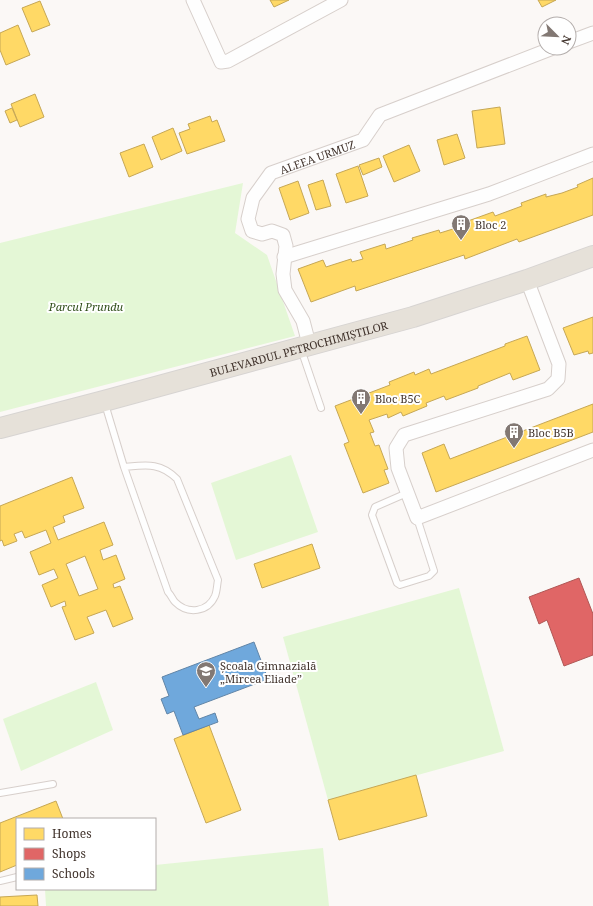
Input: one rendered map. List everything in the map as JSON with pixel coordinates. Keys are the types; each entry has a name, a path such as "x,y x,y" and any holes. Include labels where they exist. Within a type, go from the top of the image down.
{"main road":[{"name":"BULEVARDUL PETROCHIMIȘTILOR","path":"0,428 306,351 527,280 593,256"}],"street":[{"path":"193,0 221,62 228,61 341,0"},
{"path":"577,39 593,33"},
{"name":"ALEEA URMUZ","path":"306,351 303,321 285,290 283,274 286,246 283,234 272,230 262,234 252,231 248,219 253,198 271,173 363,140 380,115 537,54"},
{"path":"284,257 489,194 593,154"},
{"path":"527,280 559,364 558,379 548,388 404,435 396,448 398,468 407,493 417,518 593,450"}],"lane":[{"path":"306,351 321,408"},
{"path":"104,401 124,467 168,592 175,602 184,608 193,611 208,607 216,595 218,580 177,479 170,472 159,467 147,465 124,467"},
{"path":"407,493 375,507 372,516 397,583 400,585 429,576 434,571 417,518"},
{"path":"0,793 53,784"},
{"path":"0,881 16,877"}],"green space":[{"name":"Parcul Prundu","path":"243,183 235,233 267,255 295,336 0,412 0,243"},
{"path":"291,455 318,532 236,560 211,483"},
{"path":"459,588 504,751 328,800 283,637"},
{"path":"96,682 113,730 21,771 3,719"},
{"path":"323,848 329,906 46,906 45,890 156,890 156,865"}],"building: Homes":[{"path":"270,0 289,0 274,7"},
{"path":"538,0 556,0 542,7"},
{"path":"40,1 50,25 32,32 22,8"},
{"path":"18,25 30,55 6,65 0,50 0,33"},
{"path":"35,94 44,117 20,127 11,104"},
{"path":"500,107 505,144 477,148 472,111"},
{"path":"12,108 17,120 10,123 5,111"},
{"path":"210,116 212,122 217,120 225,141 187,154 179,133 190,129 188,124"},
{"path":"173,128 182,151 161,160 152,137"},
{"path":"457,134 465,158 444,165 437,140"},
{"path":"144,144 153,167 129,177 120,153"},
{"path":"409,145 420,171 394,182 383,156"},
{"path":"379,158 382,167 363,175 359,165"},
{"path":"358,166 368,196 346,203 336,174"},
{"name":"Bloc 2","path":"593,178 593,215 519,242 517,239 465,259 464,255 356,291 355,286 311,302 298,269 323,260 326,267 351,259 352,262 363,259 360,252 385,244 386,249 413,240 412,238 439,230 440,233 469,224 468,221 493,212 495,216 522,206 521,203 546,194 546,197 578,187 577,185"},
{"path":"323,180 331,206 316,210 308,185"},
{"path":"298,181 309,213 290,220 279,188"},
{"path":"593,317 593,353 589,354 588,351 574,355 563,328"},
{"name":"Bloc B5C","path":"527,336 540,370 513,380 510,373 478,386 478,388 446,400 444,396 426,403 427,406 403,416 401,412 388,418 387,414 369,420 374,432 370,433 375,446 379,445 388,469 384,470 389,483 363,493 344,444 349,442 335,406 390,385 389,382 414,372 415,375 429,369 431,374 505,346 505,344"},
{"name":"Bloc B5B","path":"593,404 593,432 436,492 422,453 444,444 450,459"},
{"path":"72,477 84,508 63,516 65,522 53,527 58,540 104,522 113,545 100,550 103,560 116,555 125,579 113,584 114,588 120,586 133,619 113,627 106,610 87,617 94,633 75,640 62,607 66,606 65,601 51,607 42,585 58,578 54,569 39,575 30,552 51,543 46,530 25,538 22,531 14,534 17,541 4,546 2,540 0,541 0,506","holes":["85,556 98,589 79,596 66,564"]},
{"path":"312,544 320,568 262,588 254,564"},
{"path":"209,725 241,810 206,823 174,739"},
{"path":"416,775 427,816 339,840 328,800"},
{"path":"56,801 63,818 16,818 16,865 0,872 0,823"},
{"path":"37,895 38,906 0,906 0,897"}],"building: Shops":[{"path":"579,578 593,614 593,655 564,666 547,620 539,624 529,597"}],"building: Schools":[{"name":"Școala Gimnazială „Mircea Eliade”","path":"254,642 268,679 194,707 199,719 215,713 218,722 183,735 174,711 167,714 161,699 169,696 162,677"}],"place":[{"name":"Bloc 2","path":"461,241"},
{"name":"Bloc B5C","path":"361,415"},
{"name":"Bloc B5B","path":"514,449"},
{"name":"Școala Gimnazială „Mircea Eliade”","path":"206,688"}]}
